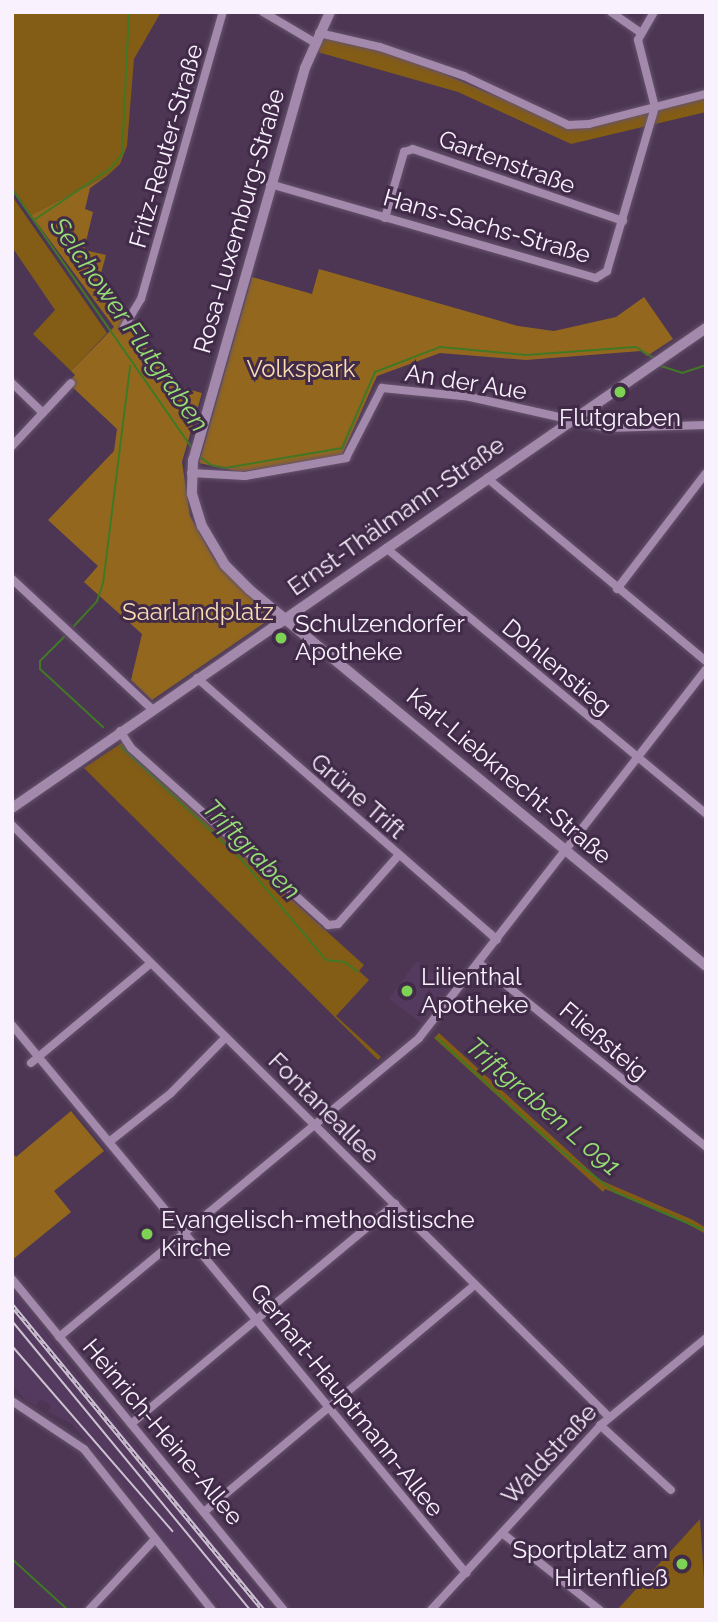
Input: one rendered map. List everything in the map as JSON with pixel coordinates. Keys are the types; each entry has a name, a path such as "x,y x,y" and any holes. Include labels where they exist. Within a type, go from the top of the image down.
{"street":[{"name":"Fritz-Reuter-Straße","path":"124,327 142,299 223,12"},
{"path":"263,12 317,37 380,47 464,76 568,125 589,124 706,94"},
{"name":"Rosa-Luxemburg-Straße","path":"285,618 232,574 217,556 197,514 191,473 197,442 271,184 317,37 330,12"},
{"path":"611,12 640,32"},
{"path":"654,12 640,32 639,49 654,107"},
{"name":"Hans-Sachs-Straße","path":"271,184 596,278 607,271 654,107"},
{"name":"Gartenstraße","path":"385,218 404,152 413,149 623,221"},
{"name":"Ernst-Thälmann-Straße","path":"12,808 110,737 706,328"},
{"path":"12,383 43,413"},
{"path":"12,446 71,383"},
{"name":"An der Aue","path":"191,473 245,476 346,458 382,388 470,397 570,422"},
{"path":"570,422 608,428 706,425"},
{"path":"617,589 706,473"},
{"path":"487,478 706,661"},
{"name":"Dohlenstieg","path":"386,548 706,814"},
{"path":"12,579 152,709"},
{"name":"Karl-Liebknecht-Straße","path":"285,618 706,966"},
{"path":"59,1337 425,1032 706,669"},
{"name":"Grüne Trift","path":"197,678 496,940"},
{"path":"120,731 131,748 328,926 338,924 398,856"},
{"name":"Fontaneallee","path":"12,825 609,1417"},
{"path":"30,1063 151,963"},
{"name":"Fließsteig","path":"480,963 706,1147"},
{"name":"Gerhart-Hauptmann-Allee","path":"12,1025 466,1573"},
{"path":"109,1142 171,1093 226,1037"},
{"path":"131,1424 395,1204"},
{"name":"Heinrich-Heine-Allee","path":"12,1279 284,1610"},
{"path":"204,1512 475,1285"},
{"name":"Waldstraße","path":"432,1610 600,1425 706,1338"},
{"path":"12,1401 15,1412 76,1441 212,1610"},
{"path":"600,1425 671,1490"},
{"path":"502,1533 600,1610"},
{"path":"89,1610 155,1539"}],"shaded area":[{"path":"12,12 161,12 134,59 127,146 120,164 107,176 31,215 12,187"},
{"path":"326,38 371,47 444,74 568,127 706,97 706,112 571,144 458,92 314,51"},
{"path":"12,196 107,333 71,371 33,334 55,310 12,247"},
{"path":"123,742 126,750 364,965 359,971 369,980 336,1016 381,1057 378,1060 84,768"},
{"path":"417,961 450,986 421,1023 389,999"},
{"path":"439,1033 600,1180 693,1220 706,1228 706,1234 671,1215 605,1189 603,1192 434,1038"},
{"path":"12,1290 81,1380 273,1610 223,1610 72,1424 48,1412 51,1405 40,1399 36,1406 25,1400 12,1385"},
{"name":"Sportplatz am Hirtenfließ","path":"700,1519 706,1610 617,1610"}],"green space":[{"name":"Saarlandplatz","path":"107,176 90,188 85,209 93,212 84,250 106,255 98,284 175,386 202,393 182,462 190,516 214,559 276,615 152,700 131,680 142,634 84,582 98,566 48,520 114,451 117,429 68,383 75,375 71,371 114,327 31,215"},
{"name":"Volkspark","path":"319,269 518,326 554,331 616,317 644,297 673,339 647,356 641,351 526,360 440,353 377,376 342,455 240,472 199,463 252,277 312,294"},
{"path":"71,1111 104,1151 54,1191 71,1212 12,1260 12,1153 16,1157"}],"waterway":[{"path":"34,220 110,169 122,154 129,12"},
{"name":"Selchower Flutgraben","path":"12,189 193,449"},
{"name":"Selchower Flutgraben","path":"199,456 211,465 225,468 342,448 375,372 440,347 526,355 636,347 655,359"},
{"name":"Selchower Flutgraben","path":"661,366 682,373 706,365"},
{"name":"Triftgraben","path":"74,626 97,601 103,584 130,366"},
{"name":"Triftgraben","path":"64,637 40,661 40,669 103,727"},
{"name":"Triftgraben","path":"120,746 241,859 326,960 345,962 358,972"},
{"name":"Triftgraben L 091","path":"437,1038 555,1146 615,1192 706,1231"},
{"path":"12,1559 68,1610"}],"tram line":[{"path":"12,1321 250,1610"},
{"path":"12,1346 172,1531"}],"railway":[{"path":"12,1305 263,1610"}],"place":[{"name":"Flutgraben","path":"620,392"},
{"name":"Schulzendorfer Apotheke","path":"281,638"},
{"name":"Lilienthal Apotheke","path":"407,991"},
{"name":"Evangelisch-methodistische Kirche","path":"147,1234"},
{"name":"Sportplatz am Hirtenfließ","path":"682,1564"}]}
